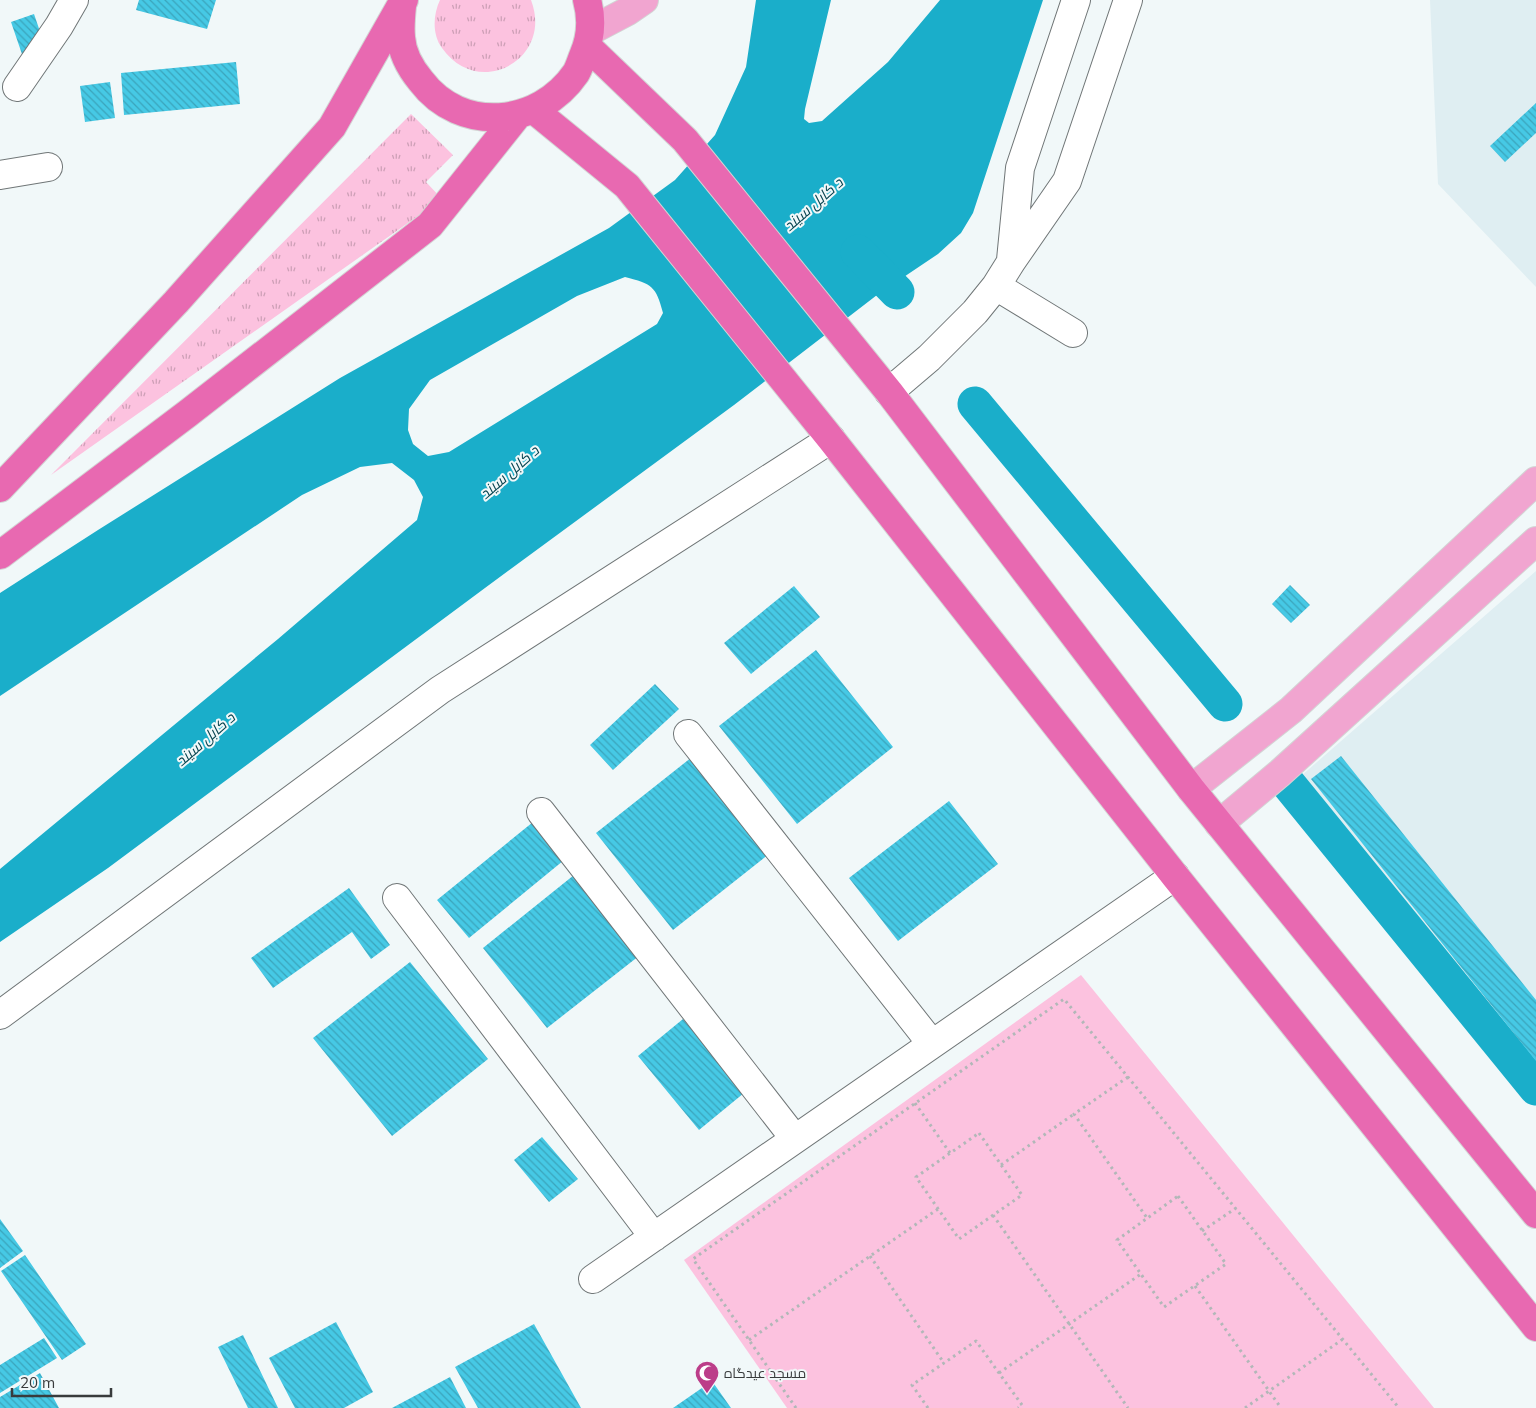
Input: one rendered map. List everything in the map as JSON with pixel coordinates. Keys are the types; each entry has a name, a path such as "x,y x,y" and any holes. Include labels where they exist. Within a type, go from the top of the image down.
{"highway":[{"path":"0,555 187,414 430,225 526,113 558,94 576,72 589,39 587,0"},
{"path":"403,3 401,38 410,68 430,93 455,110 486,118 526,113 627,186 1536,1327"},
{"path":"0,488 176,302 332,127 403,3"},
{"path":"589,39 685,140 890,392 1191,789 1536,1214"}],"main road":[{"path":"589,39 644,0"},
{"path":"1191,789 1291,710 1536,481"},
{"path":"1219,824 1280,772 1536,541"}],"street":[{"path":"17,87 59,26 74,0"},
{"path":"1011,262 1020,168 1076,0"},
{"path":"890,392 929,358 976,312 996,286 1067,181 1128,0"},
{"path":"0,176 48,167"},
{"path":"996,286 1073,333"},
{"path":"0,1015 440,690 831,440"},
{"path":"688,734 932,1044"},
{"path":"541,812 795,1139"},
{"path":"593,1279 1175,876"},
{"path":"397,898 654,1237"}],"path":[{"path":"796,1408 693,1259 1064,999 1400,1408"},
{"path":"1001,1165 1128,1077"},
{"path":"915,1103 950,1153"},
{"path":"1074,1114 1147,1218"},
{"path":"979,1132 1001,1165 1022,1195 959,1239 916,1177 979,1132"},
{"path":"1178,1196 1202,1231 1226,1264 1164,1307 1117,1240 1178,1196"},
{"path":"1202,1231 1236,1208"},
{"path":"749,1340 938,1209"},
{"path":"993,1215 1128,1408"},
{"path":"870,1256 944,1363"},
{"path":"999,1373 1141,1274"},
{"path":"1195,1286 1281,1408"},
{"path":"1245,1408 1343,1339"},
{"path":"928,1408 912,1385 976,1340 1022,1405 1018,1408"}],"shaded area":[{"path":"1430,0 1536,0 1536,287 1438,184"},
{"path":"1536,571 1536,1064 1301,776"}],"green space":[{"path":"440,0 531,0 535,21 532,40 522,55 509,66 492,71 474,71 457,63 442,48 436,37 436,12"},
{"path":"411,114 453,155 426,182 442,199 51,475"},
{"path":"1081,975 1434,1408 787,1408 684,1260"}],"water":[{"name":"د کابل سيند","path":"756,0 831,0 804,119 809,123 822,121 888,62 940,0 1043,0 973,213 961,233 938,254 877,295 734,405 108,868 0,942 0,869 278,639 417,520 423,497 414,480 392,463 360,467 302,495 0,696 0,593 340,378 609,228 675,180 715,135 746,67","holes":["625,277 647,284 655,292 663,313 657,324 449,452 428,456 413,444 408,430 409,409 430,380 577,296"]}],"building":[{"path":"139,0 216,0 207,29 136,10"},
{"path":"34,14 47,52 24,60 11,22"},
{"path":"236,62 240,104 124,115 121,73"},
{"path":"110,82 115,118 85,122 80,86"},
{"path":"1536,103 1536,133 1505,162 1490,146"},
{"path":"1290,585 1310,605 1291,623 1272,604"},
{"path":"794,586 820,617 751,674 724,643"},
{"path":"816,650 893,747 797,824 719,726"},
{"path":"655,684 679,709 613,770 590,745"},
{"path":"1341,756 1536,1000 1536,1061 1311,779"},
{"path":"692,757 769,854 673,930 596,833"},
{"path":"949,801 998,864 898,941 849,878"},
{"path":"538,818 569,856 469,938 437,900"},
{"path":"579,871 644,952 547,1028 483,948"},
{"path":"349,888 390,945 371,959 352,932 273,988 251,958"},
{"path":"410,962 488,1059 392,1136 313,1038"},
{"path":"683,1019 744,1093 699,1130 638,1056"},
{"path":"542,1137 578,1179 549,1202 514,1160"},
{"path":"0,1219 23,1251 0,1268"},
{"path":"25,1255 86,1344 62,1360 1,1271"},
{"path":"336,1322 373,1392 344,1408 295,1408 269,1358"},
{"path":"534,1324 581,1408 478,1408 455,1367"},
{"path":"243,1335 278,1408 248,1408 218,1347"},
{"path":"44,1338 57,1358 0,1393 0,1365"},
{"path":"40,1373 59,1408 0,1408 0,1397"},
{"path":"450,1377 466,1408 392,1408"},
{"name":"مسجد عیدگاه","path":"712,1381 731,1408 673,1408"}],"waterway":[{"path":"858,252 897,292"},
{"path":"975,404 1225,704"},
{"path":"1286,781 1536,1088"}],"place":[{"name":"مسجد عیدگاه","path":"707,1394"}]}
